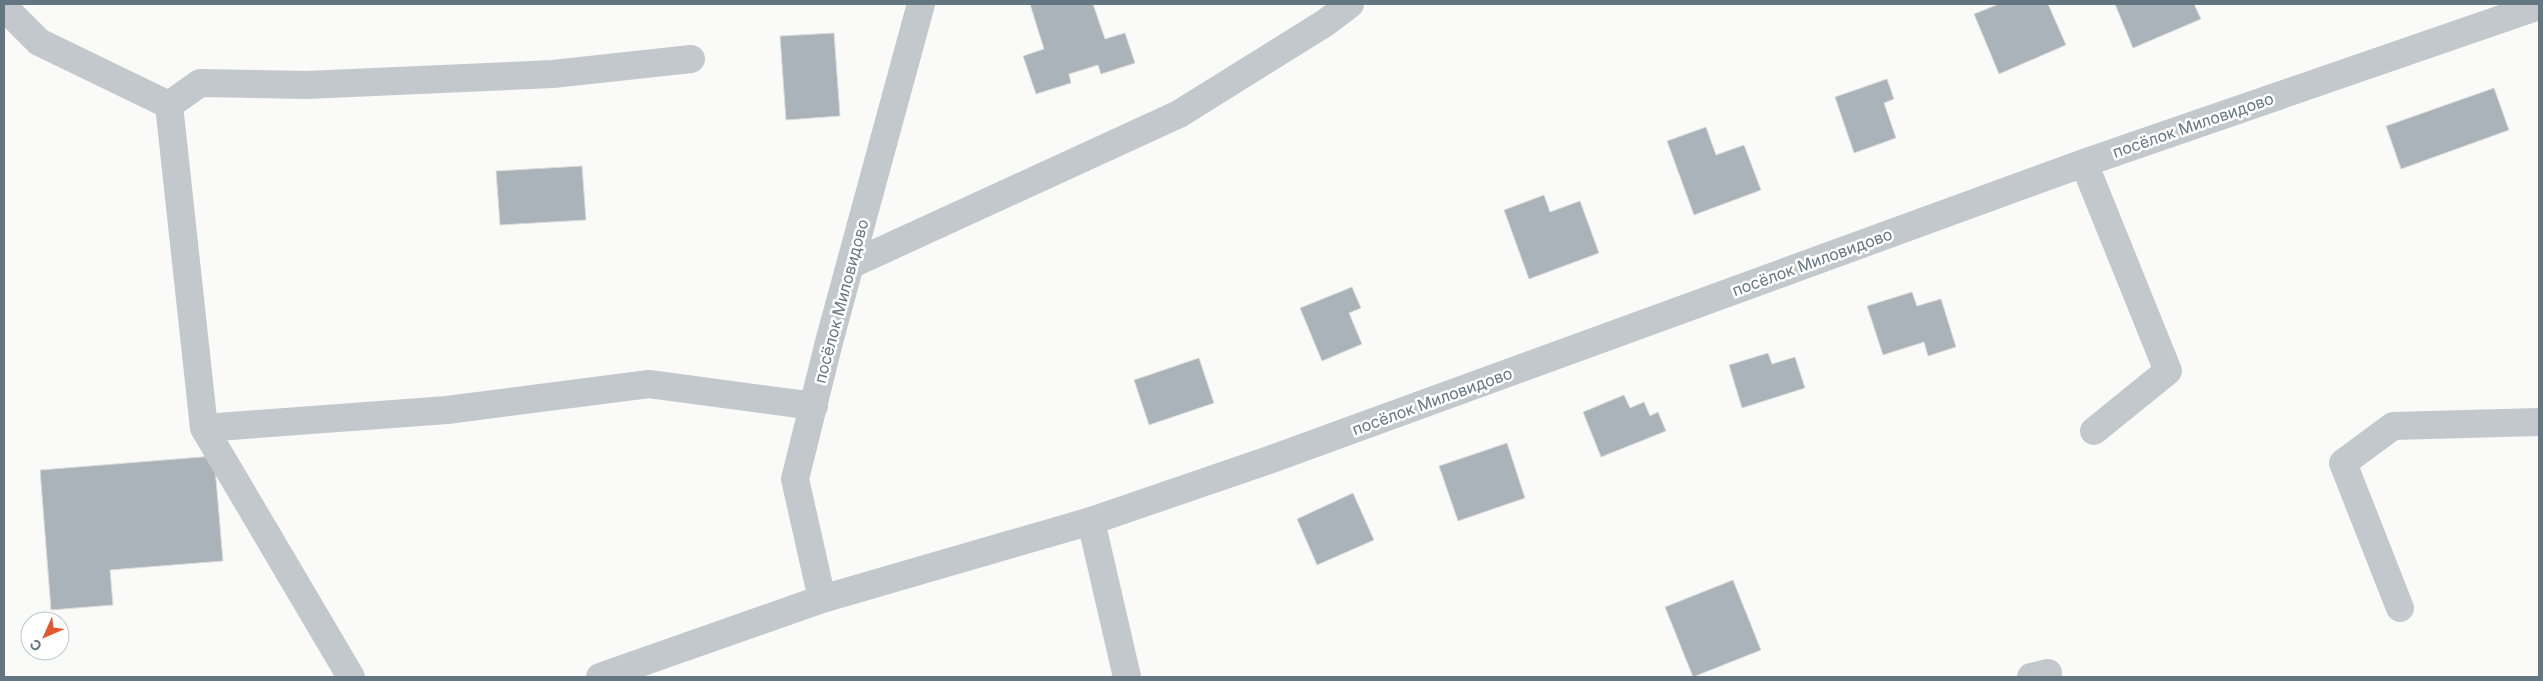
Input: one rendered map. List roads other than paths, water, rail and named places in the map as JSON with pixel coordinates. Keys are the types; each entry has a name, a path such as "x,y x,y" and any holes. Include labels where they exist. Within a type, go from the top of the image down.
{"street":[{"name":"посёлок Миловидово","path":"822,599 795,479 921,4"},
{"path":"850,266 1179,114 1325,23 1350,4"},
{"name":"посёлок Миловидово","path":"600,677 822,599 1090,521 1269,460 2084,163 2536,5"},
{"path":"4,7 39,42 168,105"},
{"path":"168,105 200,82 306,85 553,74 691,59"},
{"path":"168,105 204,428 351,677"},
{"path":"2084,163 2168,371 2094,431"},
{"path":"204,428 447,410 649,384 814,406"},
{"path":"2400,608 2342,462 2393,426 2539,422"},
{"path":"1090,521 1128,677"}]}
